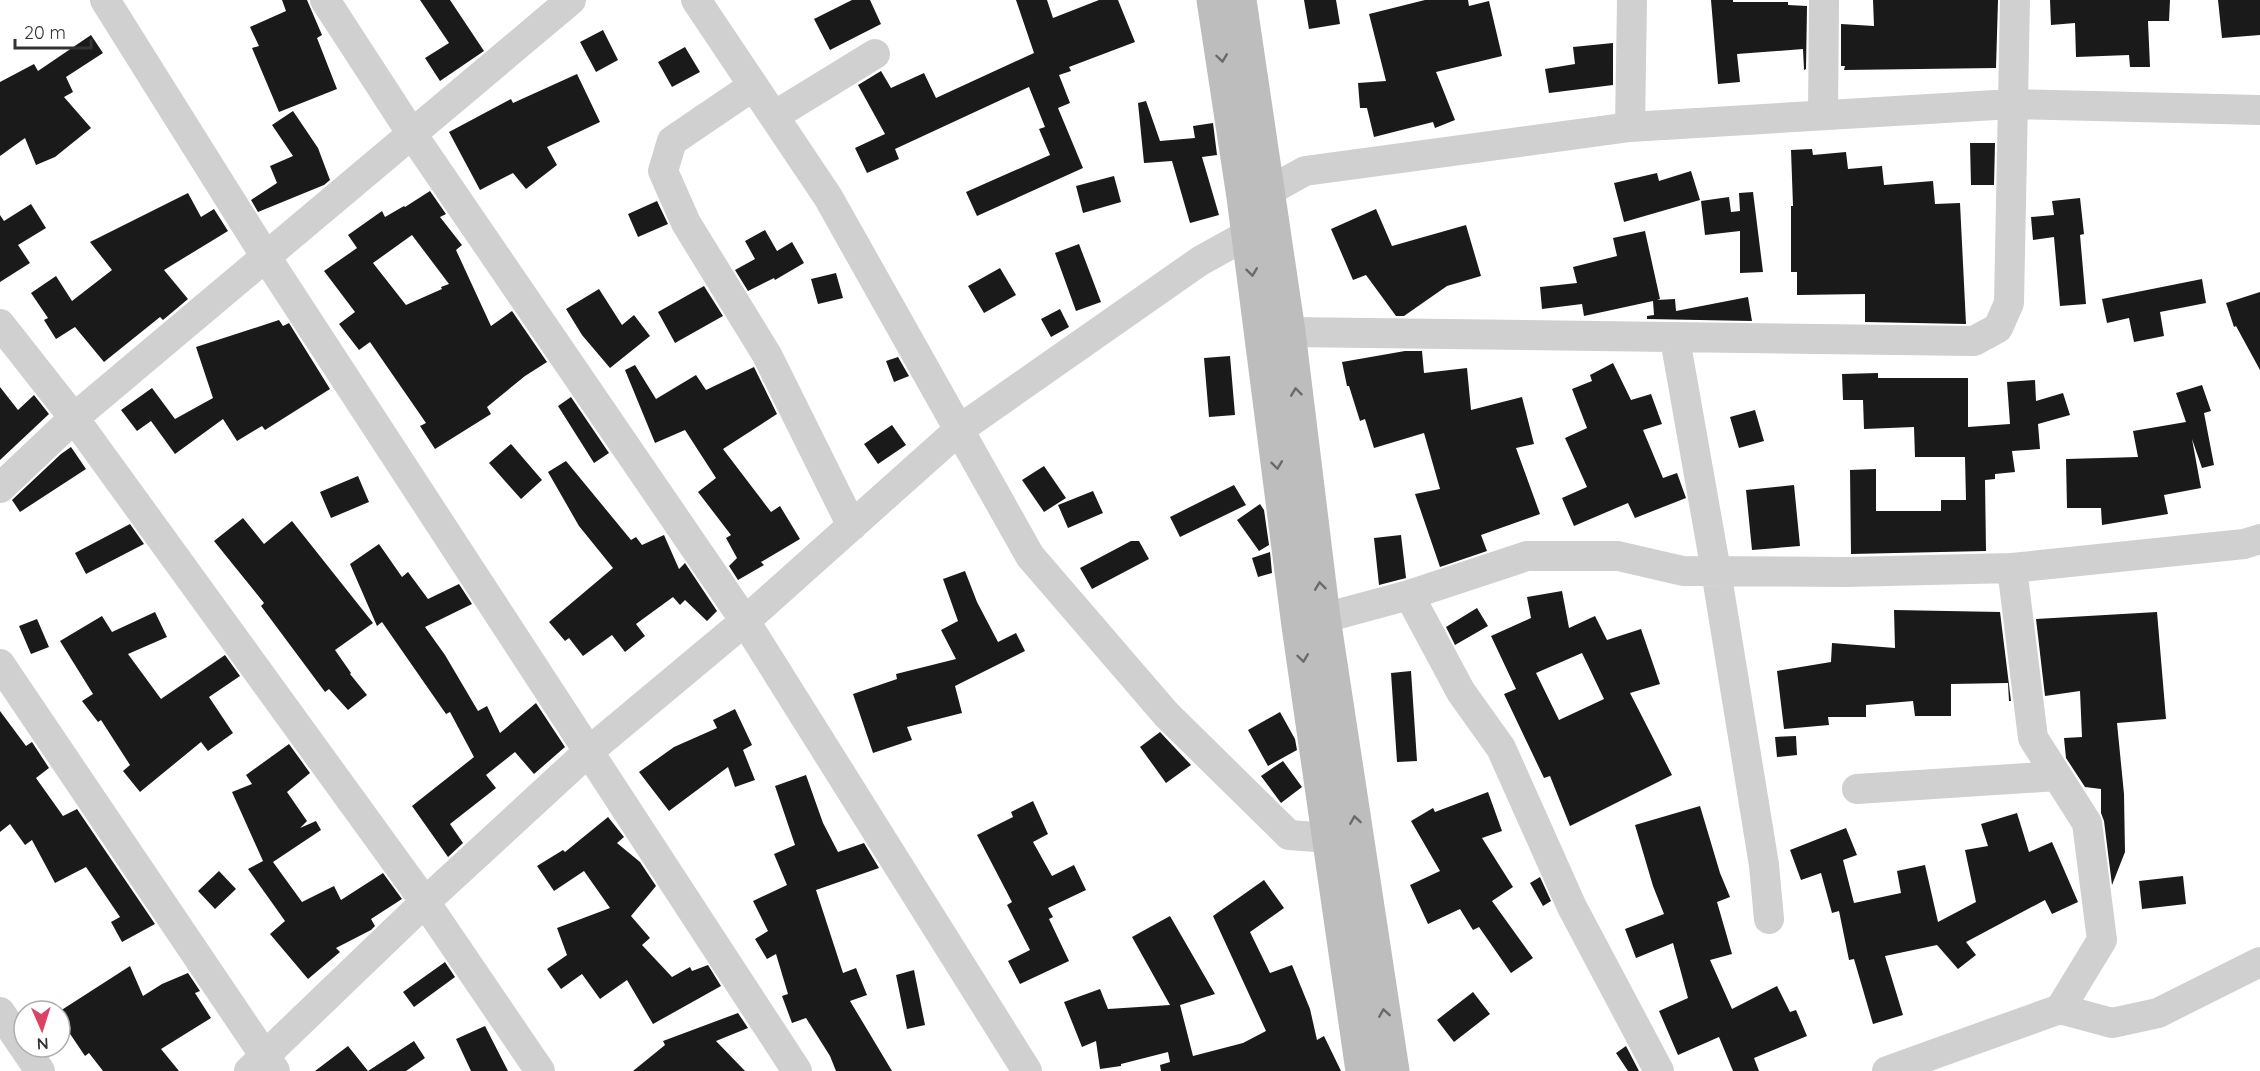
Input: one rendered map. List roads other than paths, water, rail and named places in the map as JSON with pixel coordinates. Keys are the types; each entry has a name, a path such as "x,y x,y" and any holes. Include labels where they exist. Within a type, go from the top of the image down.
{"main road":[{"path":"1213,0 1256,194"},
{"path":"1240,0 1256,194 1297,614 1362,1071"},
{"path":"1260,231 1289,332 1324,618 1393,1071"}],"street":[{"path":"105,0 266,256 797,1071"},
{"path":"325,0 412,134 745,621 1027,1071"},
{"path":"0,488 74,418 571,0"},
{"path":"696,0 828,197 1030,556 1166,714 1289,836 1329,838"},
{"path":"1630,127 1632,0"},
{"path":"1823,115 1824,0"},
{"path":"1289,332 1675,339 1974,341 1998,328 2009,303 2015,0"},
{"path":"774,116 875,54"},
{"path":"753,86 672,141 663,171 686,223 767,355 852,526"},
{"path":"1256,194 1305,171 1630,127 2012,105 2260,110"},
{"path":"0,664 263,1066 425,902 588,752 745,621 960,429 1200,261 1260,231"},
{"path":"0,324 74,418 425,902 540,1071"},
{"path":"1675,339 1762,853 1769,919"},
{"path":"1324,618 1409,595 1527,556 1618,556 1683,571 1846,572 2012,568 2244,544 2260,539"},
{"path":"1887,1071 1952,1060 2060,1009 2102,940 2087,823 2033,738 2012,568"},
{"path":"1409,595 1461,692 1501,748 1572,907 1659,1071"},
{"path":"1857,789 2057,776"},
{"path":"2060,1009 2112,1023 2158,1013 2260,962"},
{"path":"0,1012 40,1071"}]}
